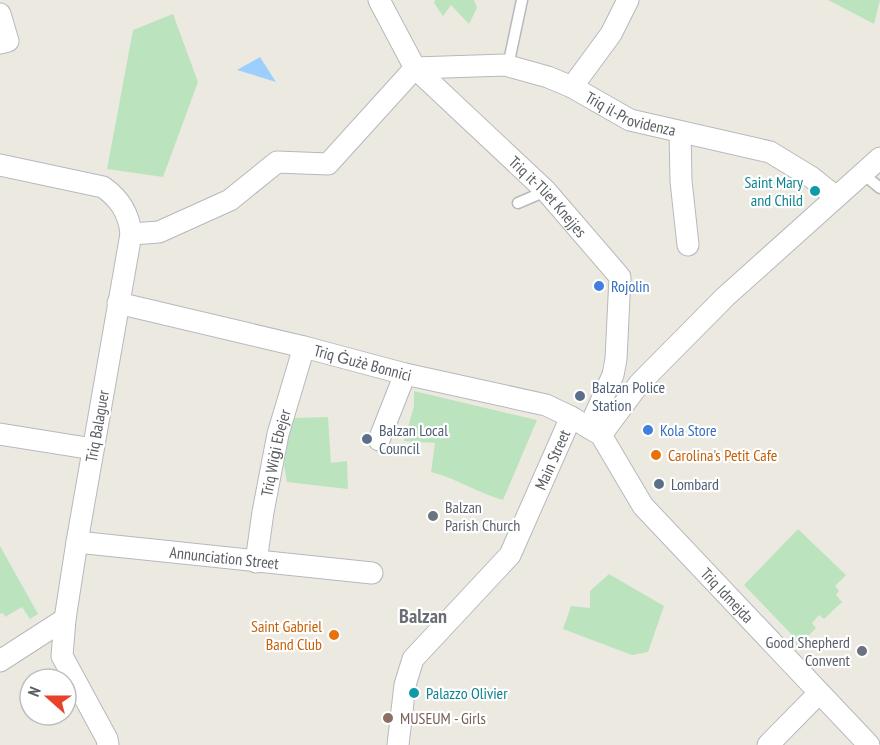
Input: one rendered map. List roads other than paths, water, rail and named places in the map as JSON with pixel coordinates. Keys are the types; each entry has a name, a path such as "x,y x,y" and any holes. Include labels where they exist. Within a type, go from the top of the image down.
{"street":[{"name":"Triq it-Tliet Knejjes","path":"379,0 415,68 546,191 620,277 616,359 595,432"},
{"path":"572,87 611,34 628,0"},
{"path":"0,14 8,41 0,43"},
{"name":"Triq il-Providenza","path":"415,68 508,66 548,77 572,87 630,120 770,152 811,177 836,197"},
{"path":"0,165 103,187 123,206 130,221 131,234 159,232 230,200 276,162 328,165 415,68"},
{"path":"680,132 681,181 688,245"},
{"path":"595,432 724,297 880,158"},
{"name":"Triq Balaguer","path":"108,745 107,739 62,656 65,619 77,542 131,234"},
{"name":"Triq Ġużè Bonnici","path":"118,303 304,347 405,374 546,405 595,432"},
{"name":"Triq Wiġi Ebejer","path":"256,562 278,434 304,347"},
{"path":"379,440 405,374"},
{"path":"613,375 631,395"},
{"name":"Main Street","path":"398,745 405,684 413,659 510,555 571,417"},
{"name":"Triq Idmejda","path":"595,432 643,506 869,745"},
{"path":"0,434 93,449"},
{"name":"Annunciation Street","path":"77,542 372,573"},
{"path":"0,661 65,619"},
{"path":"768,745 819,693"}],"lane":[{"path":"508,66 522,0"},
{"path":"863,174 880,189"},
{"path":"518,203 546,191"}],"water":[{"path":"260,57 276,82 237,70"}],"place":[{"name":"Saint Mary and Child","path":"815,191"},
{"name":"Rojolin","path":"599,286"},
{"name":"Balzan Police Station","path":"580,396"},
{"name":"Kola Store","path":"648,430"},
{"name":"Balzan Local Council","path":"367,439"},
{"name":"Carolina's Petit Cafe","path":"656,455"},
{"name":"Lombard","path":"659,484"},
{"name":"Balzan Parish Church","path":"433,516"},
{"name":"Saint Gabriel Band Club","path":"334,635"},
{"name":"Good Shepherd Convent","path":"862,651"},
{"name":"Palazzo Olivier","path":"414,693"},
{"name":"MUSEUM - Girls","path":"388,718"}],"district":[{"name":"Balzan","path":"423,616"}]}
